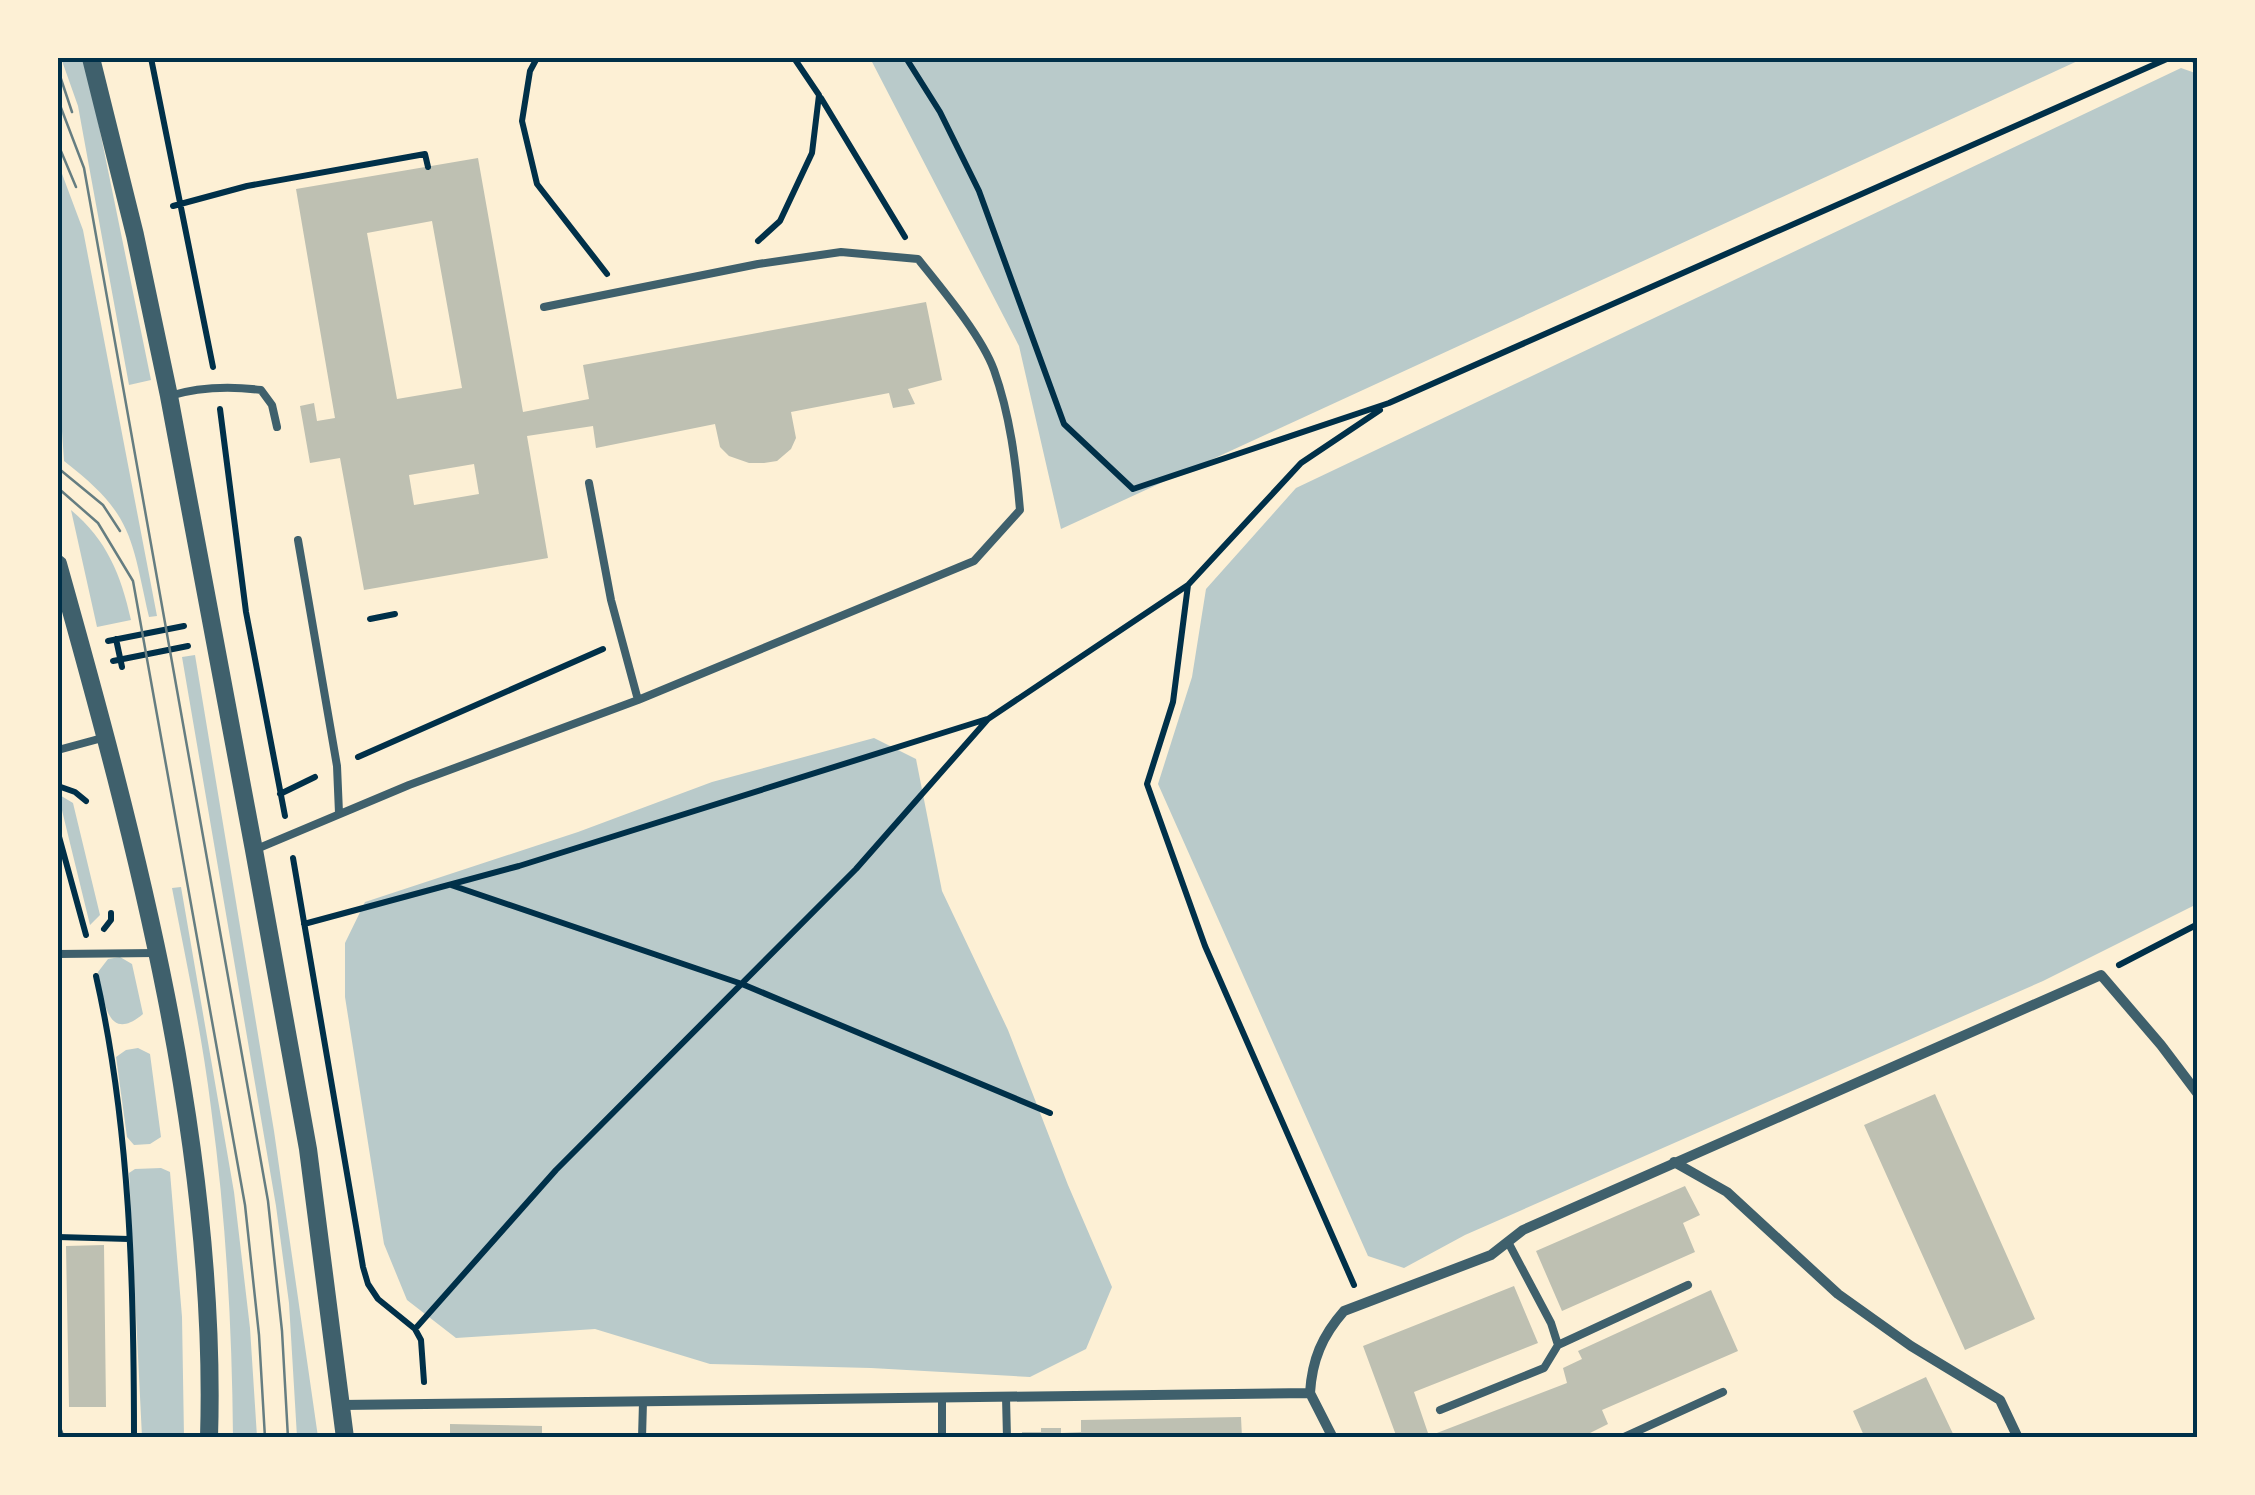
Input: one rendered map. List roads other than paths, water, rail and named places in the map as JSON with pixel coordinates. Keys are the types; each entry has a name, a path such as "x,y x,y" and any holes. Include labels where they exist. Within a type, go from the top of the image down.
{"street":[{"path":"91,58 135,235 169,396 254,850 308,1149 345,1438"},
{"path":"58,564 106,737 156,953 193,1158 205,1300 209,1438"},
{"path":"1332,1438 1310,1393 1312,1371 1328,1328 1344,1311 1491,1256 1523,1230 2100,975 2161,1044 2198,1094"},
{"path":"1674,1162 1727,1192 1794,1256 1867,1315 2000,1400 2018,1438"},
{"path":"341,1406 1310,1393"}],"lane":[{"path":"254,850 638,700 974,561 1020,510 1015,449 993,367 950,299 918,260 841,252 758,264 544,308"},
{"path":"169,396 233,386 261,390 272,405 277,428"},
{"path":"589,483 620,642 638,700"},
{"path":"298,540 337,766 339,814"},
{"path":"58,750 106,737"},
{"path":"58,954 156,953"},
{"path":"1508,1242 1552,1323 1558,1345"},
{"path":"1440,1410 1544,1368 1558,1345 1688,1284"},
{"path":"1622,1438 1724,1392"},
{"path":"1006,1398 1007,1438"},
{"path":"942,1399 942,1438"},
{"path":"642,1438 643,1402"},
{"path":"58,1430 60,1438"}],"tram line":[{"path":"58,70 72,112"},
{"path":"58,100 84,168 268,1201 282,1331 288,1438"},
{"path":"58,144 76,187"},
{"path":"58,468 103,505 120,531"},
{"path":"58,488 98,523 133,581 245,1205 265,1438"}]}
